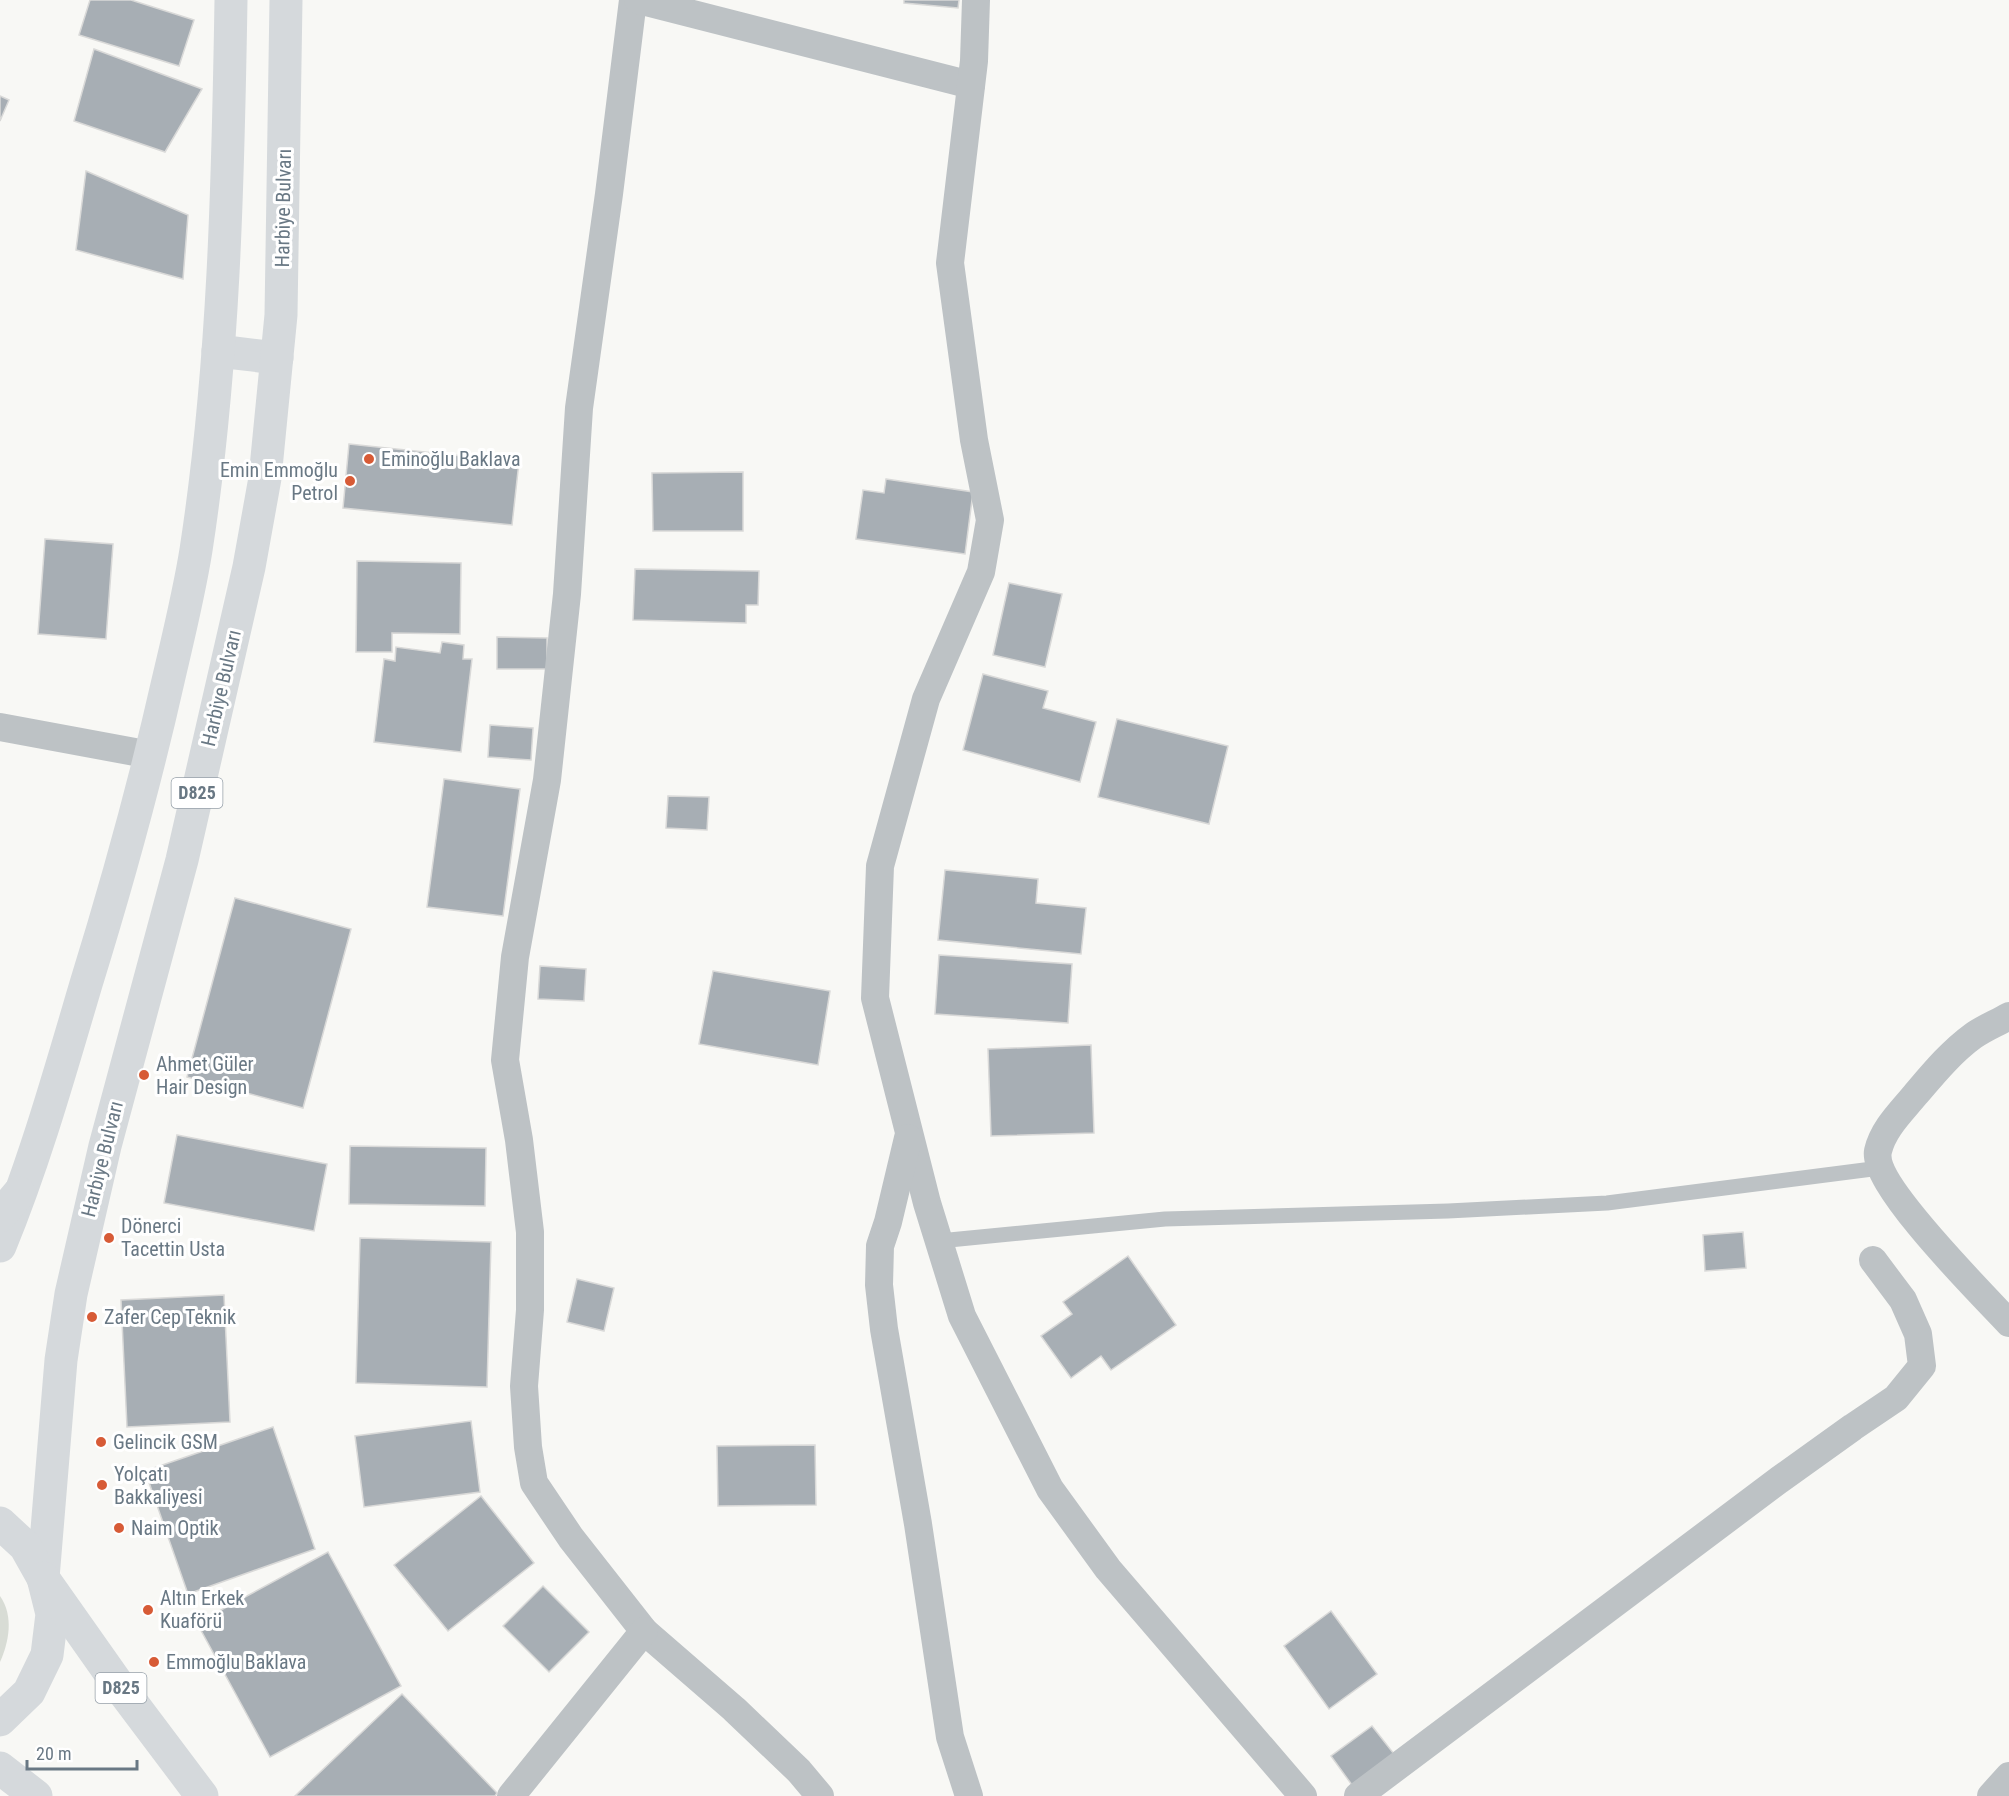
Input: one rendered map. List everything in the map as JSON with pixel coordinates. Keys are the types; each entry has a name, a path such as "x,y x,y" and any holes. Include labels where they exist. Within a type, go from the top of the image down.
{"main road":[{"name":"D825","path":"0,1246 10,1205 42,1131 87,983 151,755 196,550 218,351 224,244 231,0"},
{"name":"Harbiye Bulvarı","path":"43,1578 61,1360 71,1293 105,1146 182,860 249,567 265,478 281,304 286,0"},
{"path":"218,351 277,358"},
{"path":"0,1523 25,1546 43,1578 52,1614 47,1655 29,1692 0,1720"},
{"name":"D825","path":"43,1578 117,1683 202,1796"},
{"path":"0,1768 36,1796"}],"street":[{"path":"633,0 579,408 567,594 547,780 515,957 505,1060 519,1140 530,1232 530,1310 524,1386 528,1447 534,1483 571,1538 644,1631 734,1709 799,1771 820,1796"},
{"path":"638,0 971,85"},
{"path":"976,0 971,85 950,263 974,440 990,520 981,572 926,699 880,866 875,998 909,1134 962,1316 1050,1489 1108,1569 1303,1796"},
{"path":"0,727 151,755"},
{"path":"2009,1016 1973,1036 1935,1071 1886,1131 1877,1153 1880,1168 1893,1192 1938,1247 2009,1323"},
{"path":"909,1134 880,1246 879,1285 884,1329 918,1524 950,1737 969,1796"},
{"path":"1358,1796 1779,1480 1896,1398 1922,1366 1918,1334 1903,1300 1872,1260"},
{"path":"511,1796 644,1631"},
{"path":"1991,1796 2009,1776"}],"lane":[{"path":"939,1241 1165,1219 1607,1203 1880,1168"}],"shaded area":[{"path":"0,1596 7,1612 9,1629 0,1662"}],"building":[{"path":"90,0 131,0 194,20 179,66 79,35"},
{"path":"904,0 959,0 958,8 904,3"},
{"path":"94,49 202,89 165,152 74,121"},
{"path":"0,96 9,100 0,121"},
{"path":"86,171 188,215 183,279 76,250"},
{"path":"349,444 519,462 512,525 343,508"},
{"path":"743,472 743,531 653,531 652,473"},
{"path":"886,479 973,492 965,554 856,539 863,490 884,493"},
{"path":"45,539 113,544 106,639 38,634"},
{"path":"357,561 461,563 460,634 392,633 392,652 356,652"},
{"path":"635,569 759,571 758,605 746,605 746,623 633,620"},
{"path":"1009,583 1062,594 1045,667 993,655"},
{"path":"497,637 547,638 547,669 497,669"},
{"path":"442,642 464,645 463,659 472,659 461,752 374,742 384,659 395,661 396,647 440,653"},
{"path":"983,674 1048,691 1043,708 1096,722 1080,782 963,750"},
{"path":"1117,719 1228,746 1209,824 1098,797"},
{"path":"490,725 533,728 531,760 488,757"},
{"path":"444,779 520,789 503,916 427,907"},
{"path":"668,796 709,797 707,830 666,828"},
{"path":"945,870 1038,879 1036,903 1086,908 1081,954 938,940"},
{"path":"235,898 351,929 303,1108 187,1077"},
{"path":"939,955 1072,964 1068,1023 935,1014"},
{"path":"540,966 586,969 584,1001 538,999"},
{"path":"713,971 830,991 818,1065 699,1044"},
{"path":"1091,1045 1094,1133 991,1136 988,1049"},
{"path":"177,1135 327,1164 314,1231 164,1203"},
{"path":"350,1146 486,1148 485,1206 349,1204"},
{"path":"1743,1232 1746,1268 1705,1271 1703,1235"},
{"path":"360,1238 491,1242 487,1387 356,1383"},
{"path":"1128,1256 1176,1325 1111,1370 1101,1356 1071,1378 1041,1336 1072,1314 1063,1302"},
{"path":"577,1279 614,1288 604,1331 567,1322"},
{"path":"224,1295 230,1422 127,1427 121,1300"},
{"path":"471,1421 480,1492 364,1507 355,1436"},
{"path":"273,1427 315,1549 188,1594 145,1471"},
{"path":"815,1445 816,1505 718,1506 717,1446"},
{"path":"481,1496 534,1563 448,1631 394,1565"},
{"path":"328,1552 401,1686 270,1757 197,1623"},
{"path":"543,1586 589,1632 549,1672 503,1626"},
{"path":"1331,1611 1377,1674 1329,1709 1284,1646"},
{"path":"402,1694 497,1793 495,1796 295,1796"},
{"path":"1372,1726 1394,1754 1352,1785 1331,1756"}],"place":[{"name":"Eminoğlu Baklava","path":"369,459"},
{"name":"Emin Emmoğlu Petrol","path":"350,481"},
{"name":"Ahmet Güler Hair Design","path":"144,1075"},
{"name":"Dönerci Tacettin Usta","path":"109,1238"},
{"name":"Zafer Cep Teknik","path":"92,1317"},
{"name":"Gelincik GSM","path":"101,1442"},
{"name":"Yolçatı Bakkaliyesi","path":"102,1485"},
{"name":"Naim Optik","path":"119,1528"},
{"name":"Altın Erkek Kuaförü","path":"148,1610"},
{"name":"Emmoğlu Baklava","path":"154,1662"}]}
